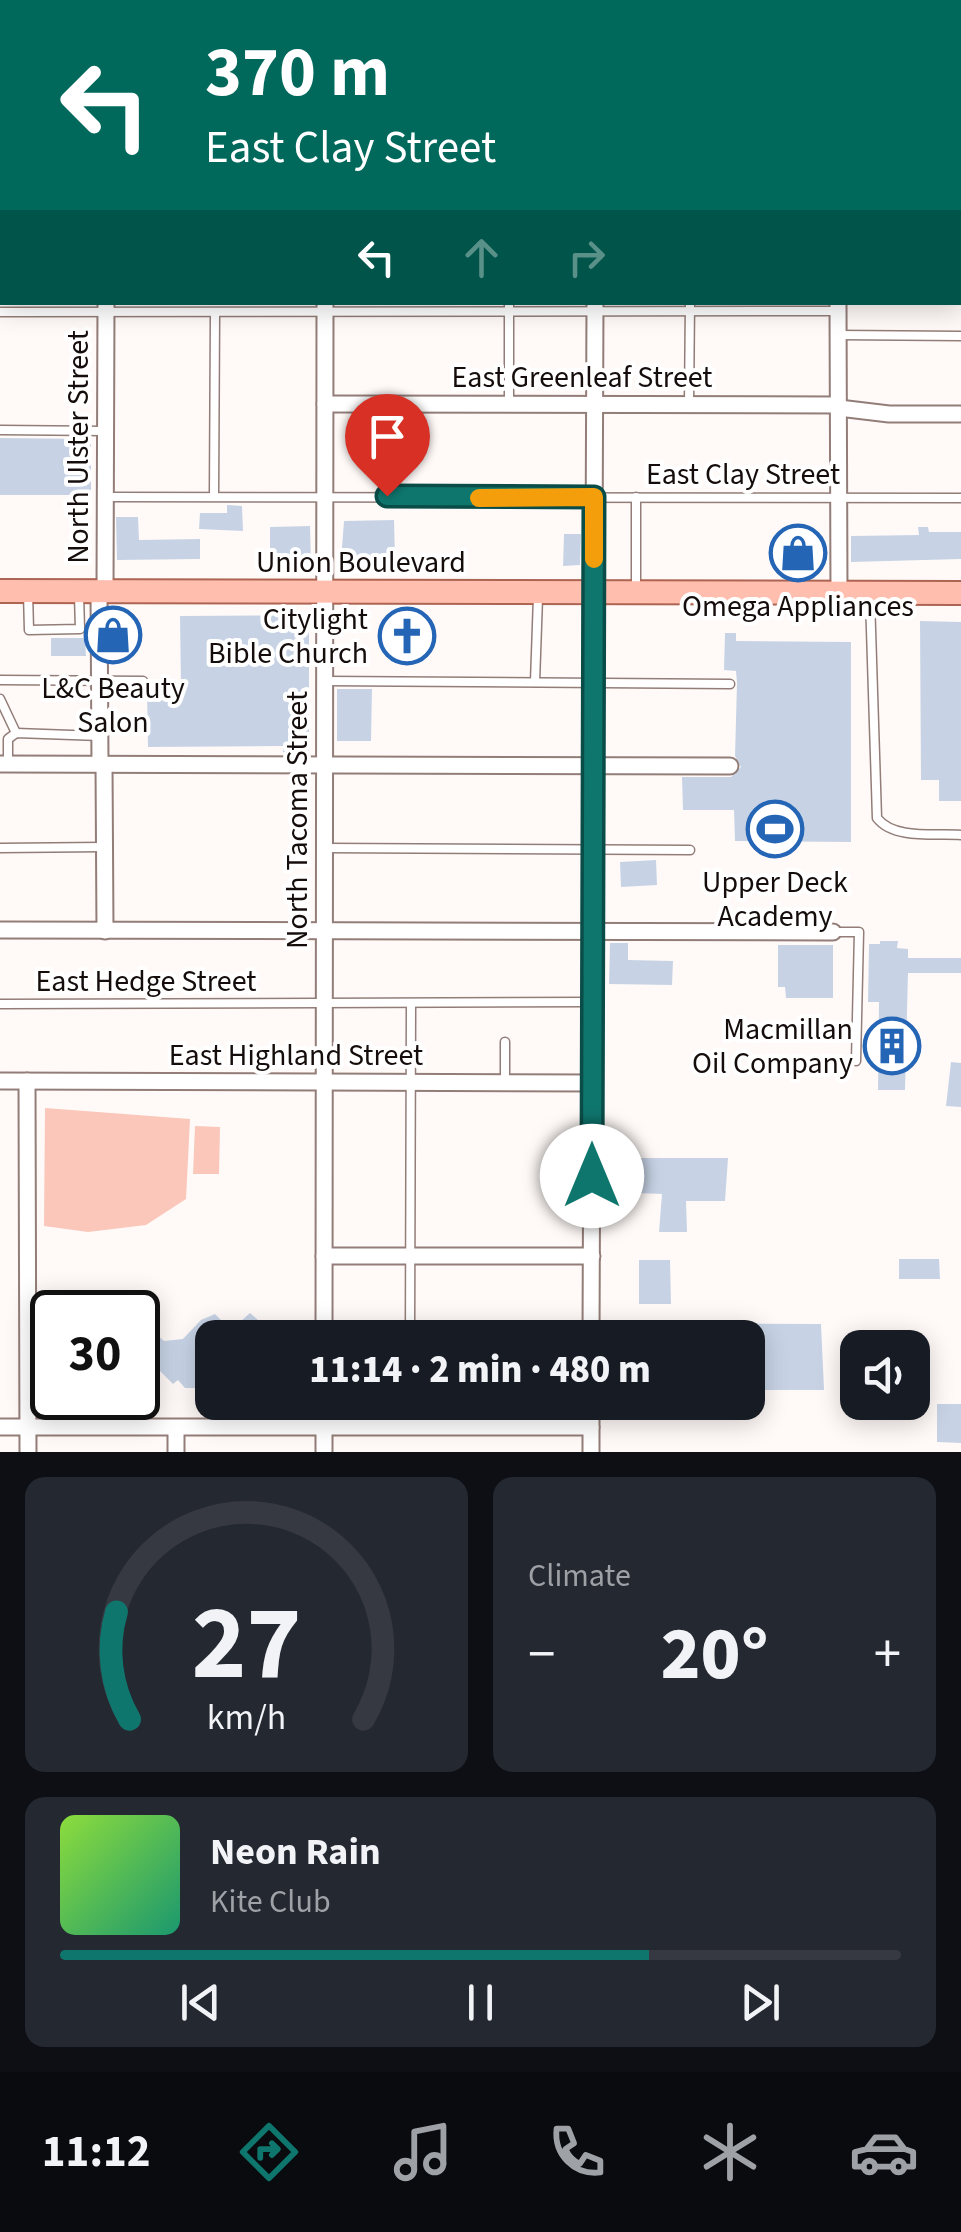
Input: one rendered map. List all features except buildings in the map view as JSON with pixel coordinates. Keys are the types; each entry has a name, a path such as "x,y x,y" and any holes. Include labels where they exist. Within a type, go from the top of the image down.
{"main road":[{"name":"Union Boulevard","path":"0,590 961,593"}],"street":[{"path":"838,307 839,593"},
{"name":"North Ulster Street","path":"105,931 100,681 94,591 105,497 106,308"},
{"name":"North Tacoma Street","path":"324,1320 325,308"},
{"path":"592,1320 594,308"},
{"name":"East Greenleaf Street","path":"326,404 689,404 961,414"},
{"path":"4,764 730,766"},
{"path":"0,930 834,932"},
{"name":"East Highland Street","path":"0,1081 592,1083"},
{"path":"27,1081 28,1452"},
{"path":"324,1256 592,1256"},
{"path":"324,1420 324,1452"},
{"path":"591,1420 591,1452"},
{"path":"0,1427 591,1427"},
{"path":"176,1428 176,1452"}],"lane":[{"path":"416,305 416,313"},
{"path":"509,305 509,405"},
{"path":"0,312 106,308 215,313 325,308 509,313 594,308 838,307"},
{"path":"689,404 690,308"},
{"path":"214,496 215,313"},
{"path":"838,335 961,336"},
{"path":"0,430 105,432"},
{"name":"East Clay Street","path":"105,497 961,498"},
{"path":"636,497 636,592"},
{"path":"28,590 29,630 80,629 94,591"},
{"path":"535,682 538,593"},
{"path":"870,593 878,818 883,826 896,831 961,835"},
{"path":"0,680 144,681"},
{"path":"324,681 730,684"},
{"path":"0,699 16,733"},
{"path":"4,764 8,739 16,733 100,736"},
{"path":"0,848 104,847"},
{"path":"324,848 690,850"},
{"path":"834,932 859,932 856,1061"},
{"name":"East Hedge Street","path":"0,1004 592,1002"},
{"path":"410,1320 411,1005"},
{"path":"505,1082 506,1042"},
{"path":"410,1420 410,1427"}],"shaded area":[{"path":"45,1108 190,1119 186,1199 146,1225 88,1232 44,1226"},
{"path":"195,1126 220,1127 219,1174 193,1174"}],"slow traffic":[{"path":"479,498 594,497 594,559"}],"place":[{"name":"Omega Appliances","path":"798,553"},
{"name":"L&C Beauty Salon","path":"113,635"},
{"name":"Citylight Bible Church","path":"407,636"},
{"name":"Upper Deck Academy","path":"775,829"},
{"name":"Macmillan Oil Company","path":"892,1046"}],"route":[{"path":"387,496 594,497 592,1176"}]}
